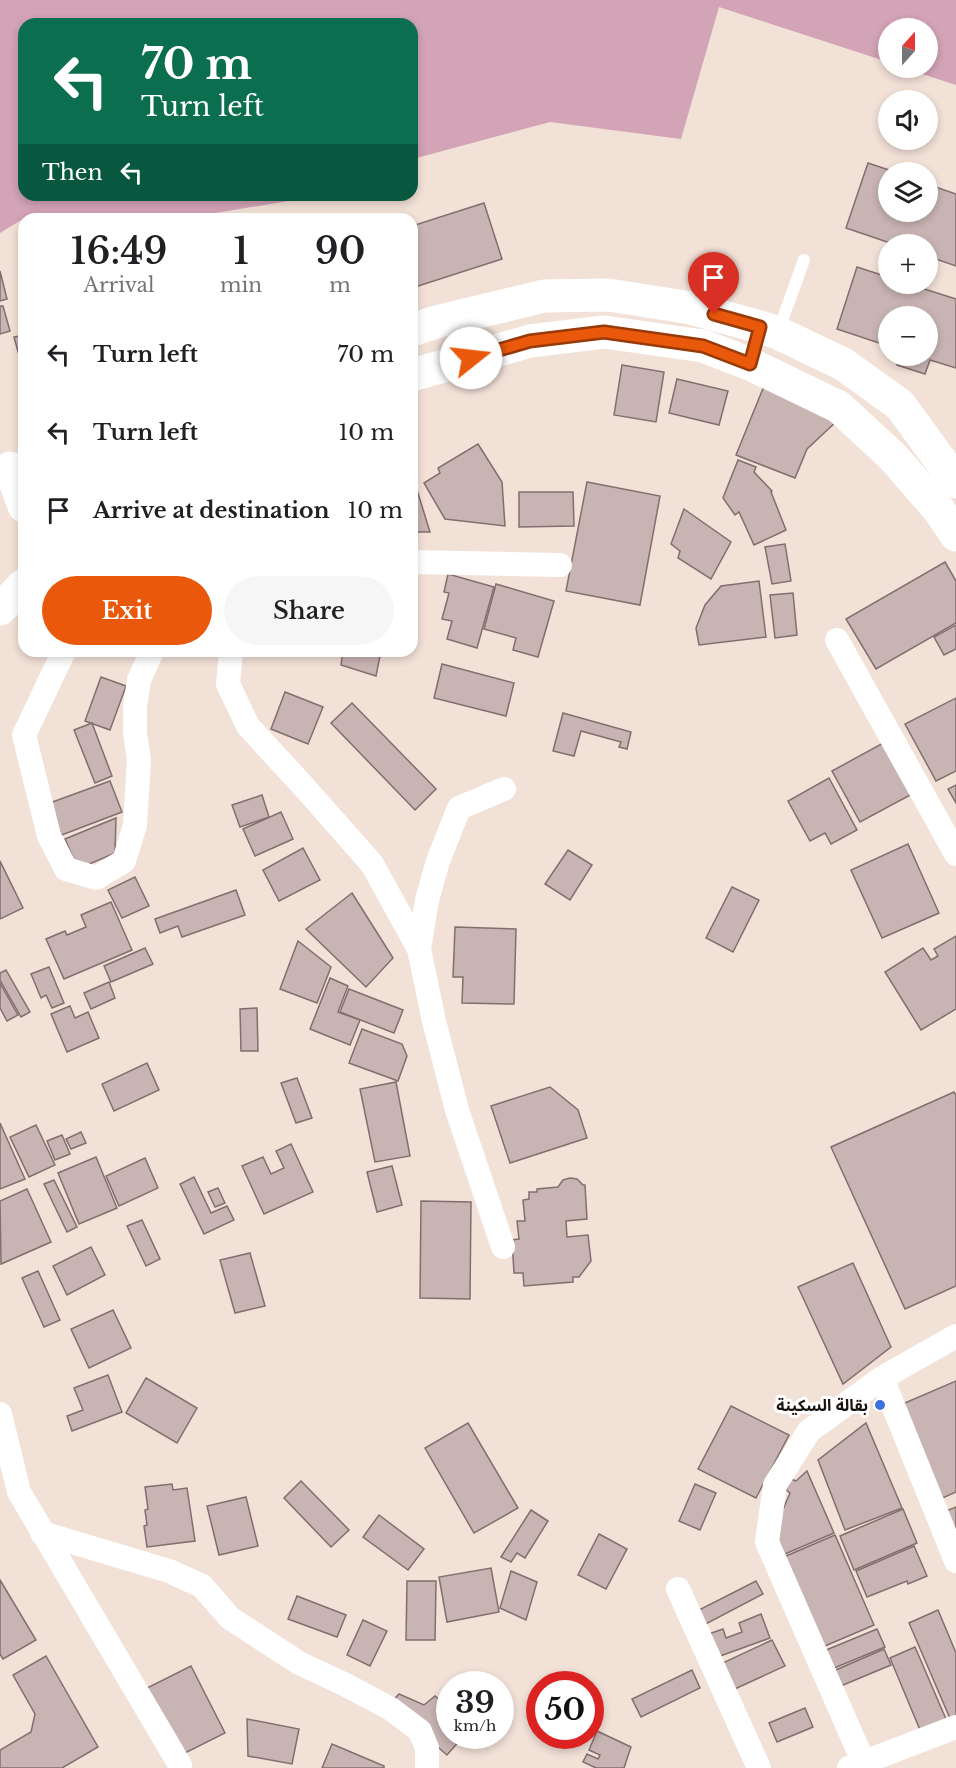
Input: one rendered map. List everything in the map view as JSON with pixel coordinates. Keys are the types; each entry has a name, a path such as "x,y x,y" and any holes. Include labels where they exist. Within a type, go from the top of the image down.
{"main road":[{"path":"604,332 609,295"},
{"path":"418,328 544,296 609,295 691,308 769,330 843,364 900,405 956,482"},
{"path":"750,364 769,330"},
{"path":"418,373 530,341 604,332 703,346 750,364 839,407 893,457 939,510 956,535"},
{"path":"11,466 18,488"},
{"path":"0,609 18,591"}],"street":[{"path":"418,562 560,565"},
{"path":"837,640 956,854"},
{"path":"61,657 24,735 49,836 66,869 96,878 124,861 135,825 139,760 135,732 135,707 139,680 150,657"},
{"path":"230,657 228,684 248,726 372,864 419,949 434,1021 457,1110 503,1246"},
{"path":"419,949 438,861 459,808 504,789"},
{"path":"956,1336 882,1378 809,1431 775,1485 767,1542 859,1766 956,1727"},
{"path":"882,1378 956,1561"},
{"path":"0,1414 9,1495 42,1533 180,1765"},
{"path":"42,1533 169,1571 202,1586 230,1618 298,1663 391,1709 420,1731 427,1748 427,1768"},
{"path":"678,1589 759,1768"}],"lane":[{"path":"769,330 804,260"}],"shaded area":[{"path":"0,0 956,0 956,85 935,78 938,78 938,18 878,18 878,59 719,7 681,139 550,122 418,158 418,18 18,18 18,201 288,201 216,213 18,213 18,222 0,233"}],"building":[{"path":"868,163 878,166 878,222 938,222 938,188 956,194 956,266 938,260 938,234 878,234 878,239 846,228"},
{"path":"484,203 502,259 418,286 418,224"},
{"path":"857,267 878,274 878,294 938,293 956,299 956,368 938,362 938,306 878,306 878,343 837,329"},
{"path":"0,271 7,299 0,301"},
{"path":"0,306 3,306 10,331 0,334"},
{"path":"18,336 18,351 14,337"},
{"path":"622,365 664,372 656,422 614,415"},
{"path":"900,366 928,366 925,374"},
{"path":"677,379 728,391 719,425 669,413"},
{"path":"764,386 838,420 807,449 795,478 736,455"},
{"path":"478,444 502,482 505,526 445,519 424,483 440,473 438,468"},
{"path":"738,460 756,467 754,472 772,491 786,530 754,545 739,512 735,515 723,498"},
{"path":"587,482 660,496 640,605 566,591"},
{"path":"519,492 573,492 574,526 519,527"},
{"path":"418,493 430,532 418,532"},
{"path":"684,509 731,542 711,579 678,558 680,551 671,544"},
{"path":"785,544 791,581 772,584 765,547"},
{"path":"945,562 956,581 956,623 876,669 846,619"},
{"path":"448,574 494,587 477,648 447,639 452,621 442,619 449,593 444,592"},
{"path":"759,581 766,637 699,645 696,628 705,605 721,586"},
{"path":"496,584 554,601 538,657 513,650 516,638 484,629"},
{"path":"793,593 797,635 775,638 770,595"},
{"path":"956,625 956,649 944,655 934,637"},
{"path":"342,657 380,657 376,676 341,665"},
{"path":"442,664 514,683 506,716 434,698"},
{"path":"101,677 126,686 110,730 85,721"},
{"path":"285,692 323,707 308,744 271,729"},
{"path":"956,698 956,771 936,781 905,724"},
{"path":"352,703 436,789 415,810 331,723"},
{"path":"563,713 631,732 627,749 619,747 621,742 581,731 574,756 553,751"},
{"path":"92,723 112,776 95,783 74,730"},
{"path":"885,742 914,793 860,822 832,771"},
{"path":"829,778 857,830 831,844 825,833 810,841 788,801"},
{"path":"110,781 122,812 59,836 47,804"},
{"path":"956,785 956,803 948,789"},
{"path":"262,795 269,817 240,827 232,805"},
{"path":"281,812 293,839 255,856 243,829"},
{"path":"116,818 115,853 78,869 65,839"},
{"path":"908,844 939,913 882,938 851,870"},
{"path":"303,848 320,880 279,901 263,870"},
{"path":"568,850 592,865 570,900 545,884"},
{"path":"0,861 23,908 0,919"},
{"path":"135,877 149,906 122,918 108,890"},
{"path":"732,887 759,900 733,952 706,938"},
{"path":"236,890 245,915 182,937 178,926 160,933 155,919"},
{"path":"352,893 393,958 366,987 306,929"},
{"path":"111,902 132,950 64,979 46,939 65,931 67,935 86,927 81,915"},
{"path":"455,927 516,929 514,1004 462,1003 463,977 453,977"},
{"path":"956,936 956,1009 921,1030 885,972 923,948 931,960 938,956 934,949"},
{"path":"298,941 331,967 317,1003 280,989"},
{"path":"145,948 153,964 111,982 104,966"},
{"path":"49,967 64,1003 52,1008 46,995 41,998 31,974"},
{"path":"6,970 30,1012 21,1017 0,980 0,973"},
{"path":"330,978 348,986 338,1012 360,1020 350,1045 310,1029"},
{"path":"109,982 115,998 91,1009 84,993"},
{"path":"0,983 18,1015 7,1021 0,1008"},
{"path":"349,989 403,1010 394,1033 340,1012"},
{"path":"70,1006 75,1018 88,1012 99,1038 67,1052 51,1014"},
{"path":"257,1008 258,1051 241,1051 240,1009"},
{"path":"362,1029 402,1044 407,1056 398,1081 349,1063"},
{"path":"147,1063 159,1090 114,1111 102,1084"},
{"path":"297,1078 312,1118 296,1123 281,1083"},
{"path":"396,1082 410,1156 375,1162 360,1089"},
{"path":"550,1087 578,1110 587,1138 510,1163 491,1106"},
{"path":"954,1092 956,1095 956,1286 905,1309 831,1147"},
{"path":"0,1123 25,1179 0,1189"},
{"path":"36,1125 55,1165 29,1177 10,1137"},
{"path":"81,1132 86,1143 71,1149 66,1139"},
{"path":"62,1135 70,1154 55,1160 47,1141"},
{"path":"291,1144 313,1192 264,1214 242,1166 263,1157 271,1174 284,1168 276,1151"},
{"path":"96,1157 117,1208 79,1224 58,1173"},
{"path":"145,1158 158,1188 119,1206 106,1176"},
{"path":"392,1166 402,1205 377,1212 367,1172"},
{"path":"194,1177 211,1213 227,1206 234,1220 204,1234 180,1184"},
{"path":"577,1179 585,1185 587,1219 566,1221 567,1237 588,1235 591,1261 579,1277 573,1277 573,1282 524,1286 523,1273 514,1273 512,1240 519,1239 517,1221 525,1221 523,1200 529,1199 529,1192 558,1187 563,1180"},
{"path":"54,1180 77,1227 67,1232 44,1184"},
{"path":"218,1188 225,1203 215,1207 208,1192"},
{"path":"27,1189 51,1242 1,1264 0,1201"},
{"path":"421,1201 471,1202 470,1299 420,1298"},
{"path":"142,1220 160,1259 146,1266 127,1226"},
{"path":"91,1247 105,1275 67,1295 53,1266"},
{"path":"250,1253 265,1306 235,1313 220,1260"},
{"path":"853,1263 891,1347 843,1384 798,1287"},
{"path":"38,1271 60,1320 44,1327 22,1278"},
{"path":"113,1310 131,1348 89,1368 71,1329"},
{"path":"108,1375 122,1412 72,1431 67,1416 83,1410 74,1388"},
{"path":"146,1378 197,1408 177,1443 126,1413"},
{"path":"956,1381 956,1492 938,1500 898,1406"},
{"path":"731,1406 789,1435 756,1498 698,1469"},
{"path":"468,1423 518,1508 474,1533 425,1448"},
{"path":"866,1423 902,1508 845,1530 818,1460"},
{"path":"807,1471 834,1533 778,1557 775,1528 790,1493 786,1490 791,1479 796,1481"},
{"path":"301,1481 349,1530 331,1547 284,1498"},
{"path":"172,1484 173,1490 187,1488 195,1541 147,1547 144,1526 147,1525 145,1510 148,1509 145,1487"},
{"path":"695,1484 716,1493 700,1530 679,1521"},
{"path":"246,1497 258,1546 219,1555 207,1506"},
{"path":"956,1507 956,1554 939,1514"},
{"path":"903,1509 917,1543 854,1570 840,1536"},
{"path":"531,1510 548,1521 525,1558 517,1553 511,1562 501,1557"},
{"path":"379,1515 424,1549 408,1570 363,1537"},
{"path":"599,1534 627,1549 606,1589 578,1575"},
{"path":"835,1535 874,1625 818,1649 779,1559"},
{"path":"914,1546 927,1576 908,1584 907,1581 867,1597 856,1571"},
{"path":"491,1568 499,1612 447,1622 439,1577"},
{"path":"511,1571 537,1582 526,1620 500,1608"},
{"path":"0,1580 36,1640 3,1659 0,1654"},
{"path":"407,1581 436,1581 435,1640 406,1640"},
{"path":"756,1581 763,1594 700,1627 693,1613"},
{"path":"297,1596 346,1615 337,1637 288,1619"},
{"path":"938,1610 956,1653 956,1721 952,1723 909,1623"},
{"path":"761,1614 770,1638 712,1659 703,1636 723,1629 726,1638 742,1632 739,1623"},
{"path":"363,1620 387,1631 370,1666 347,1655"},
{"path":"877,1629 885,1647 827,1671 819,1653"},
{"path":"772,1640 785,1666 726,1693 714,1667"},
{"path":"915,1647 949,1726 923,1737 890,1658"},
{"path":"884,1649 891,1665 836,1688 829,1673"},
{"path":"46,1656 98,1747 62,1768 0,1768 0,1750 31,1732 35,1714 13,1675"},
{"path":"191,1666 225,1733 173,1759 139,1692"},
{"path":"692,1670 700,1688 641,1717 632,1699"},
{"path":"399,1694 424,1705 435,1696 436,1746 389,1705"},
{"path":"805,1708 813,1727 777,1742 769,1723"},
{"path":"247,1719 299,1729 292,1764 248,1756"},
{"path":"604,1734 631,1747 624,1768 596,1768 583,1762 587,1754 598,1759 600,1755 589,1750 604,1749"},
{"path":"332,1744 384,1766 384,1768 322,1768"},
{"path":"440,1749 452,1749 447,1755"}],"place":[{"name":"بقالة السكينة","path":"880,1405"}],"route":[{"path":"471,358 530,341 604,332 703,346 750,364 760,327 714,314"}]}
